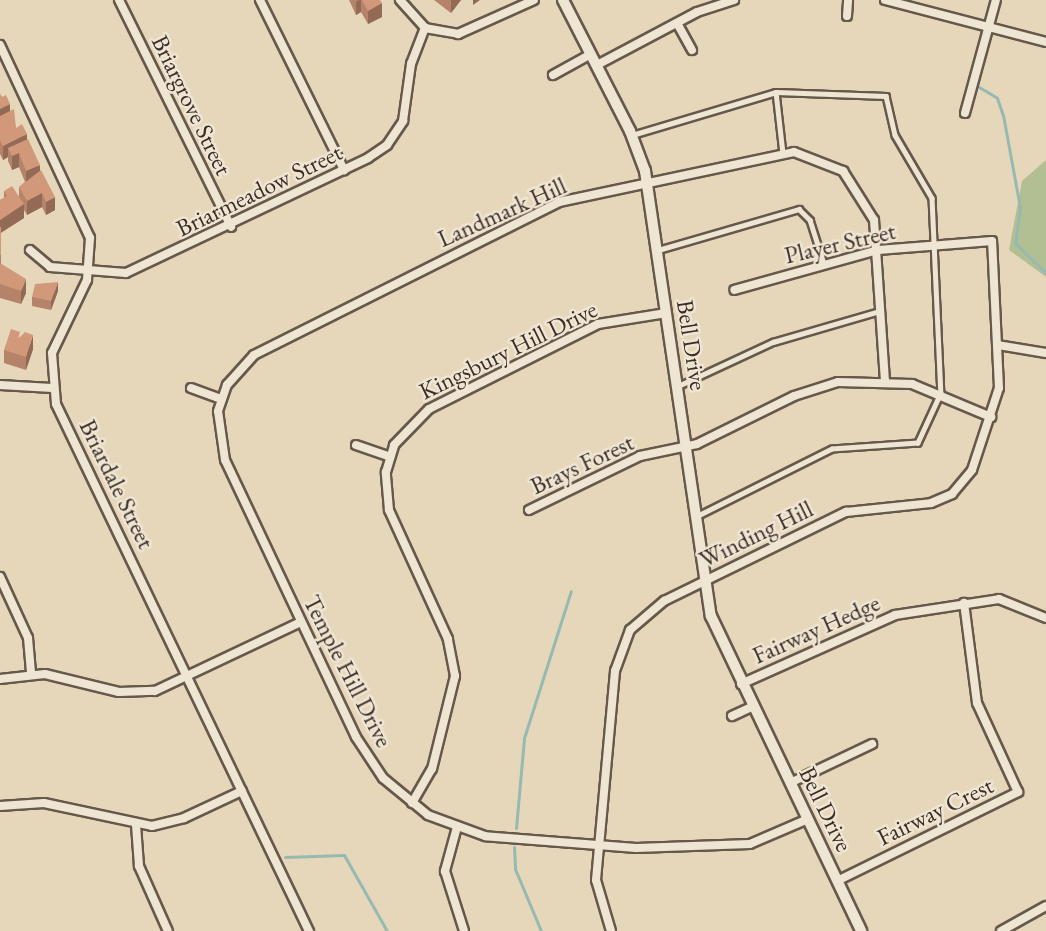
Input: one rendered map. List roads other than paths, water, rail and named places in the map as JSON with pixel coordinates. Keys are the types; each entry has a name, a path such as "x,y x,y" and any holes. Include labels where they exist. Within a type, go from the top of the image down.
{"street":[{"name":"Briargrove Street","path":"119,0 231,227"},
{"path":"260,0 344,170"},
{"path":"400,0 425,28 458,34 534,0"},
{"name":"Bell Drive","path":"563,0 632,135 647,187 711,616 741,684 861,931"},
{"path":"597,65 677,22 731,0"},
{"path":"847,16 848,0"},
{"path":"885,0 1046,42"},
{"path":"965,113 996,0"},
{"path":"677,22 692,50"},
{"name":"Briarmeadow Street","path":"30,250 50,267 89,273 135,270 231,227 375,154 396,134 425,28"},
{"name":"Briardale Street","path":"0,45 86,221 89,273 54,344 52,388 309,931"},
{"path":"553,75 591,54"},
{"name":"Landmark Hill","path":"221,399 234,375 254,355 559,202 647,187 783,153 828,161 861,191 874,220 878,250"},
{"name":"Player Street","path":"734,290 878,250 992,241"},
{"name":"Winding Hill","path":"611,931 597,897 600,845 622,646 649,610 705,580 854,509 931,503 952,494 972,470 999,388 992,241"},
{"path":"878,250 885,380"},
{"name":"Kingsbury Hill Drive","path":"390,457 405,428 429,409 598,324 666,312"},
{"path":"998,345 1046,353"},
{"name":"Brays Forest","path":"529,510 640,456 686,447 821,386 885,380 941,393 991,417"},
{"path":"0,385 52,388"},
{"path":"191,388 221,399"},
{"name":"Temple Hill Drive","path":"221,399 218,424 225,460 301,622 367,757 412,803 457,827 504,838 600,845 742,845 808,819"},
{"path":"356,445 390,457 389,510 448,639 455,676 432,769 412,803"},
{"path":"0,577 28,638 31,674"},
{"name":"Fairway Hedge","path":"741,684 884,617 999,599 1046,618"},
{"name":"Fairway Crest","path":"837,880 1018,792 977,703 964,603"},
{"path":"0,679 31,674 136,694 187,677 301,622"},
{"path":"732,716 753,706"},
{"path":"790,783 872,744"},
{"path":"0,806 44,803 136,825 168,824 242,791"},
{"path":"136,825 139,866 168,931"},
{"path":"457,827 445,871 464,931"},
{"path":"1001,931 1046,906"}],"lane":[{"path":"632,135 776,92 886,96 895,135 932,198 941,393 918,443 832,449 696,518"},
{"path":"776,92 783,153"},
{"path":"658,250 799,209 810,220 824,264"},
{"path":"678,386 773,342 880,310"}],"waterway":[{"path":"979,87 997,98 1003,115 1020,208 1015,243 1046,273"},
{"path":"516,828 524,738 571,591"},
{"path":"514,847 515,869 541,931"},
{"path":"285,857 344,855 387,931"}]}
